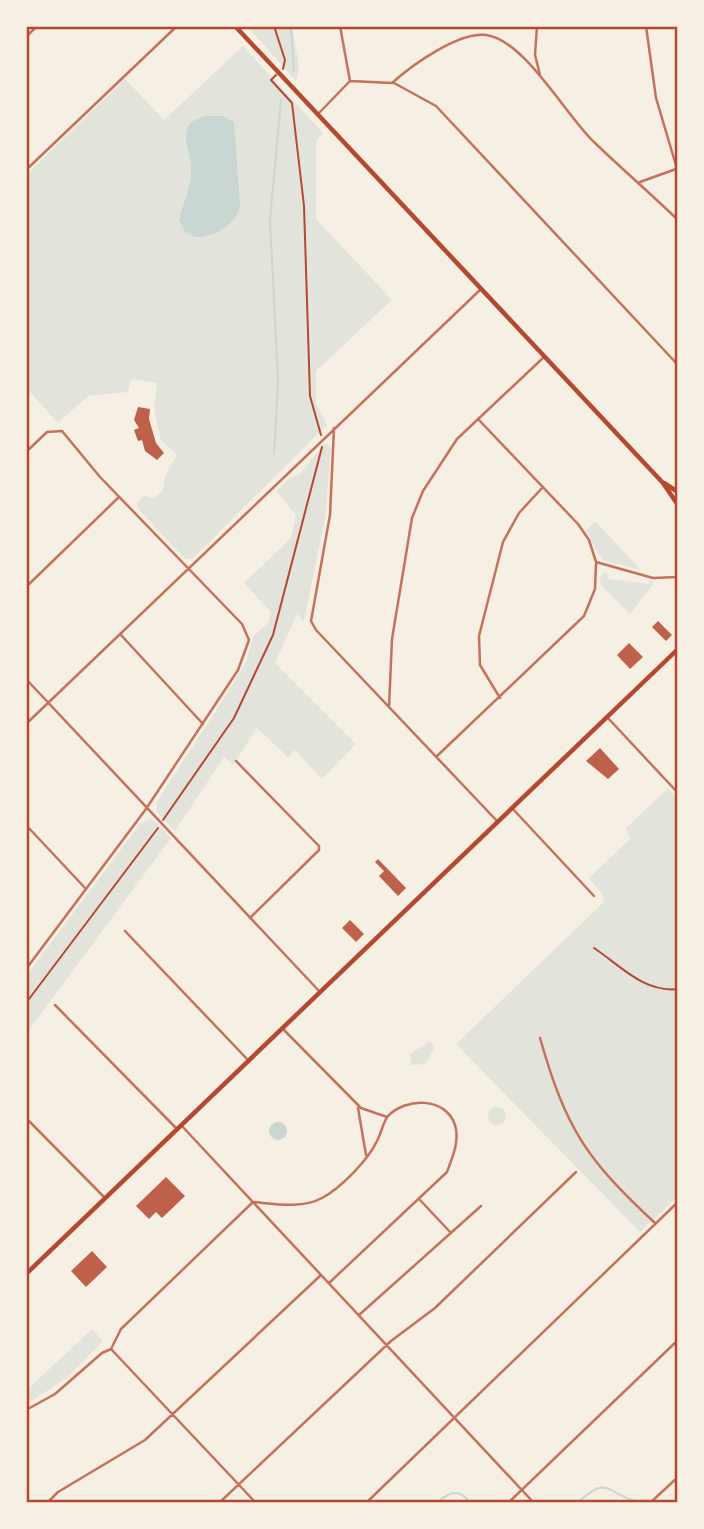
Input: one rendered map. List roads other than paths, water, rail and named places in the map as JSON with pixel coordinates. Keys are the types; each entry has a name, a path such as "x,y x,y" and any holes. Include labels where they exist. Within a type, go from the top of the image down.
{"main road":[{"path":"234,26 663,482 678,505"},
{"path":"663,482 678,492"},
{"path":"26,1274 678,649"}],"street":[{"path":"26,37 37,26"},
{"path":"26,170 177,26"},
{"path":"340,26 343,56 350,81"},
{"path":"640,182 677,170 656,99 646,26"},
{"path":"537,29 535,55 541,76"},
{"path":"392,83 410,67 457,40 485,35 499,40 517,52 541,76 568,115 678,220"},
{"path":"318,115 350,81 392,83 406,87 436,106 678,365"},
{"path":"26,724 481,289"},
{"path":"389,707 393,639 412,518 439,462 478,419 545,356"},
{"path":"436,757 584,616 595,589 596,562 589,540 578,524 478,419"},
{"path":"334,428 330,515 311,617 316,630 498,822"},
{"path":"26,452 47,432 62,431 119,497 242,624 249,640 238,670 146,809 26,969"},
{"path":"500,698 481,665 479,636 503,542 519,513 543,487"},
{"path":"26,587 119,497"},
{"path":"596,562 653,578 678,577"},
{"path":"121,635 203,724"},
{"path":"26,679 320,992"},
{"path":"607,717 678,793"},
{"path":"236,761 319,846 314,856 250,918"},
{"path":"512,808 594,896"},
{"path":"26,825 86,889"},
{"path":"125,931 249,1061"},
{"path":"55,1005 253,1202 534,1503"},
{"path":"283,1029 357,1105 369,1114 387,1117"},
{"path":"540,1038 554,1085 574,1133 602,1171 655,1223"},
{"path":"26,1410 55,1394 102,1353 111,1349 121,1329 253,1202 303,1204 321,1199 346,1180 377,1143 387,1117 404,1106 426,1102 442,1108 455,1125 454,1154 447,1172 329,1283"},
{"path":"357,1105 363,1125 366,1155"},
{"path":"26,1118 105,1199"},
{"path":"219,1503 387,1345 435,1308 576,1172"},
{"path":"419,1199 451,1233"},
{"path":"366,1503 678,1202"},
{"path":"359,1315 481,1206"},
{"path":"26,1262 33,1268"},
{"path":"47,1503 58,1492 145,1440 321,1275"},
{"path":"508,1503 678,1340"},
{"path":"111,1349 256,1503"},
{"path":"650,1503 678,1476"}],"waterway":[{"path":"291,26 294,71"},
{"path":"274,454 278,382 270,219 281,100"},
{"path":"577,1503 595,1489 602,1488 636,1501"},
{"path":"436,1503 456,1493 467,1499"}]}
